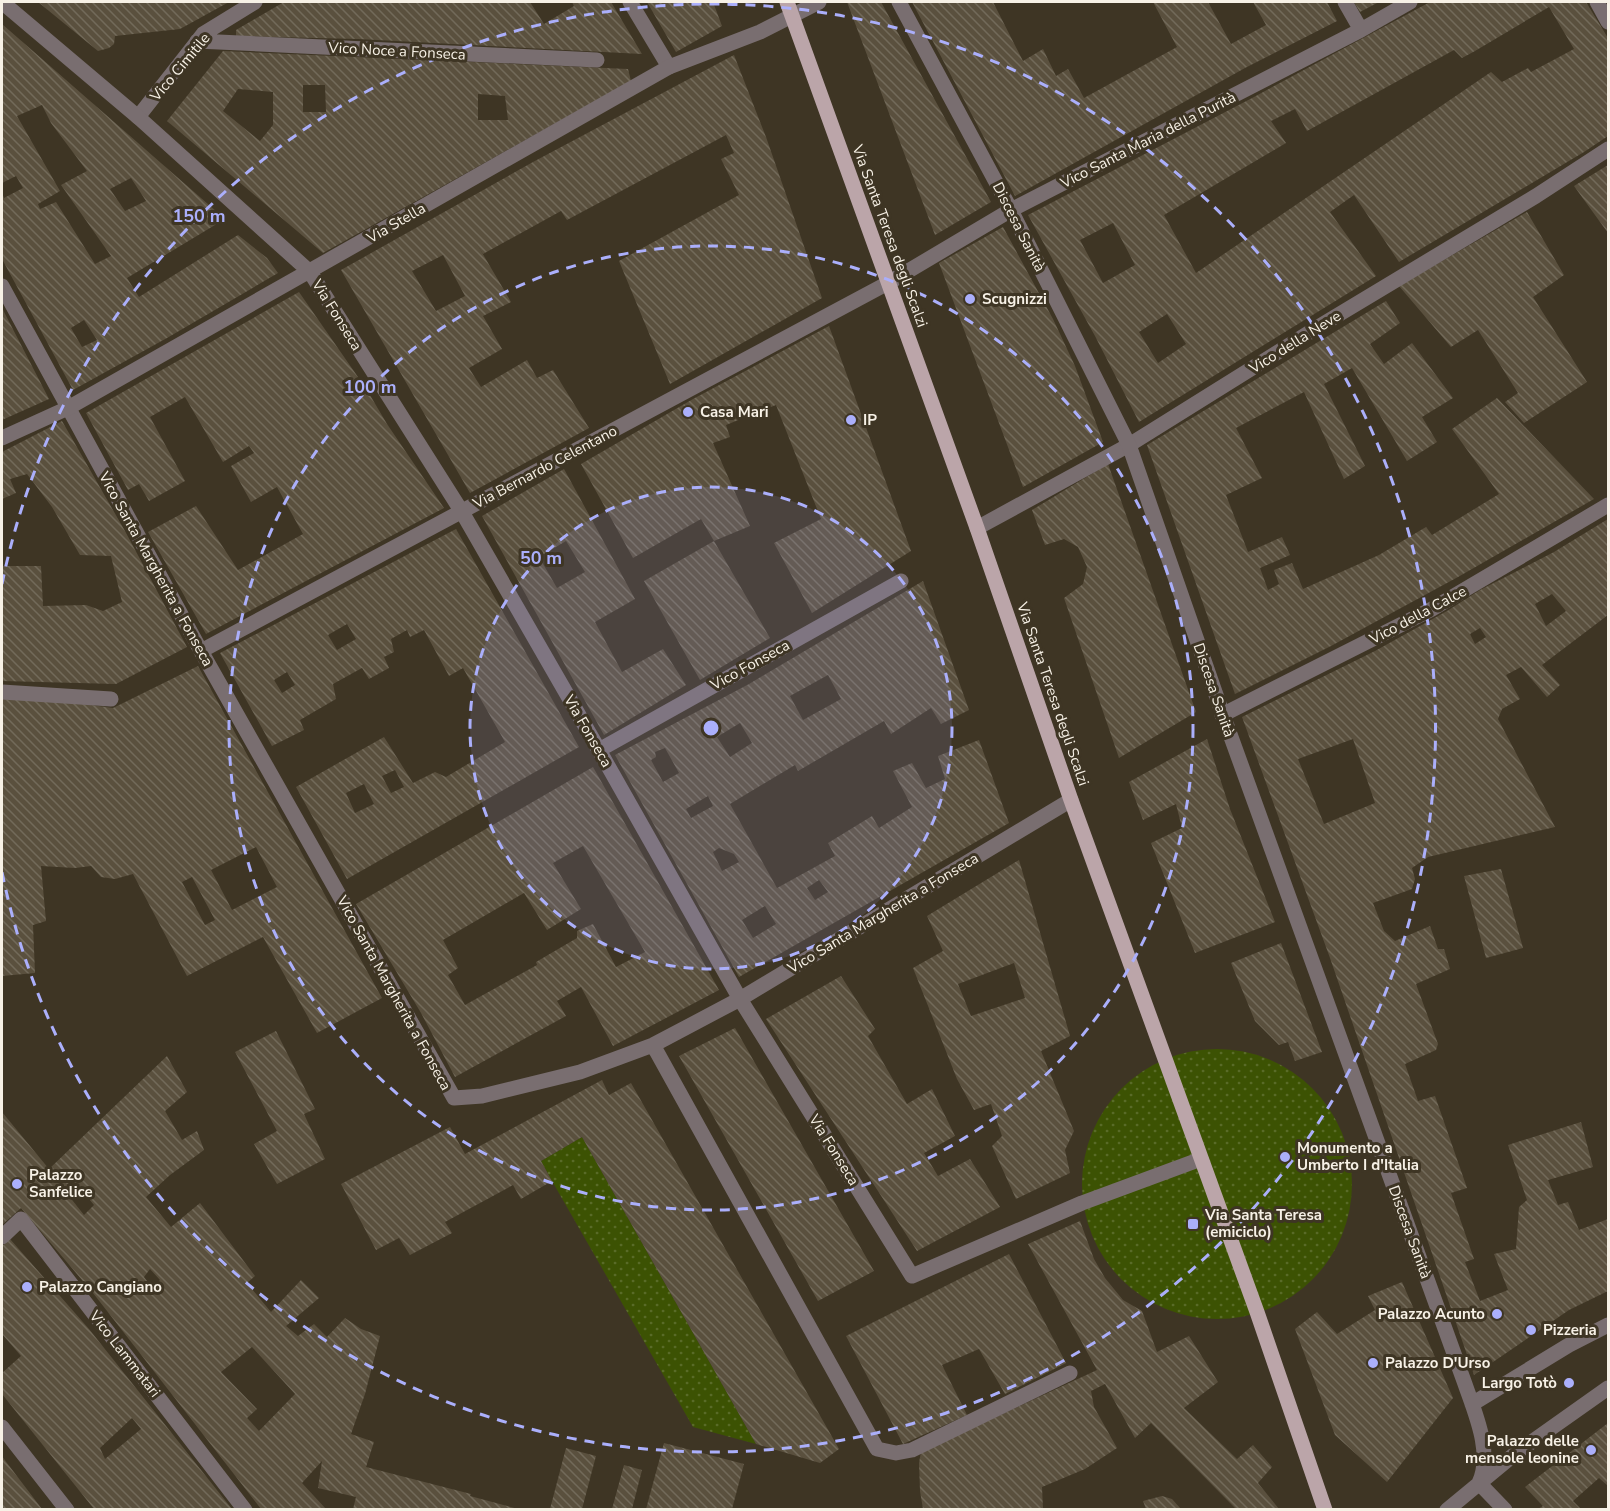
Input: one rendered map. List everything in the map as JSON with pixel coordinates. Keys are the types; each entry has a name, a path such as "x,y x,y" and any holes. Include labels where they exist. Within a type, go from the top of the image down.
{"main road":[{"name":"Via Santa Teresa degli Scalzi","path":"790,9 1325,1509"}],"street":[{"name":"Via Fonseca","path":"2,2 138,117 310,272 462,512 600,750 740,999 912,1276 1082,1203 1201,1159"},
{"name":"Vico Cimitile","path":"138,117 203,34 255,2"},
{"path":"630,2 669,67"},
{"name":"Via Stella","path":"2,438 68,408 669,67 760,32 790,9 819,2"},
{"name":"Discesa Sanità","path":"898,2 1011,210 1129,445 1222,715 1472,1404 1481,1440 1484,1473 1479,1483"},
{"path":"1345,2 1360,30"},
{"name":"Vico Santa Maria della Purità","path":"888,283 1011,210 1410,2"},
{"path":"1597,2 1608,22"},
{"name":"Vico Noce a Fonseca","path":"197,41 597,60"},
{"name":"Vico della Neve","path":"977,528 1129,445 1318,327 1536,196 1608,149"},
{"name":"Via Bernardo Celentano","path":"201,651 888,283"},
{"name":"Vico Santa Margherita a Fonseca","path":"2,286 201,651 454,1098 482,1096 580,1072 653,1045 740,999 1071,800"},
{"name":"Vico della Calce","path":"1222,715 1432,609 1608,505"},
{"name":"Vico Fonseca","path":"600,750 902,581"},
{"path":"2,692 111,699"},
{"path":"653,1045 877,1449 896,1453 912,1450 1070,1373"},
{"name":"Vico Lammatari","path":"2,1237 21,1219 245,1509"},
{"path":"1472,1404 1569,1345 1608,1325"},
{"path":"1447,1509 1515,1454 1608,1388"},
{"path":"2,1427 67,1509"},
{"path":"1481,1440 1496,1451 1515,1454"},
{"path":"1479,1483 1505,1509"}],"green space":[{"path":"1217,1049 1256,1055 1280,1065 1312,1089 1336,1121 1346,1145 1352,1184 1346,1223 1336,1247 1312,1279 1280,1303 1256,1313 1217,1319 1178,1313 1154,1303 1122,1279 1098,1247 1088,1223 1082,1184 1088,1145 1098,1121 1122,1089 1154,1065 1178,1055"},
{"path":"582,1137 756,1444 693,1427 552,1181 541,1161"}],"building":[{"path":"38,2 229,2 180,29 115,36 114,44 98,51"},
{"path":"284,2 530,2 544,24 574,6 572,2 611,2 642,54 358,39 236,36 236,30"},
{"path":"647,2 713,2 722,26 676,52"},
{"path":"847,2 881,2 991,202 935,235"},
{"path":"912,2 993,2 1023,61 1043,49 1056,76 1068,69 1084,98 1177,47 1153,2 1208,2 1231,44 1266,25 1253,2 1327,2 1337,21 1245,68 1015,196"},
{"path":"1354,2 1379,2 1360,12"},
{"path":"1430,2 1586,2 1608,38 1608,136 1399,262 1354,195 1330,212 1376,276 1139,422 1095,336 1028,215","holes":["1549,7 1574,49 1531,72 1528,68 1502,82 1491,72 1196,273 1164,215 1286,143 1271,121 1295,109 1307,131 1454,50 1462,58","1113,223 1135,265 1103,283 1080,240","1167,314 1186,344 1158,363 1139,332"]},
{"path":"2,24 225,219 127,278 139,297 238,235 267,258 278,273 73,390 2,259 2,193 4,198 23,188 16,176 2,183","holes":["42,105 51,123 87,171 61,185 111,256 95,264 56,202 40,209 38,204 60,191 17,116","131,178 146,201 125,211 110,189","84,320 97,340 82,347 71,328"]},
{"path":"223,51 628,69 631,81 323,253 167,121","holes":["303,85 325,85 326,112 303,112","238,89 273,92 273,125 260,141 223,111","478,94 505,96 508,120 478,120"]},
{"path":"734,55 766,137 822,298 670,384 619,261 739,195 721,159 734,153 726,135 567,220 561,211 483,254 474,239 511,302 483,316 502,349 469,368 481,387 527,360 537,378 553,370 589,428 470,493 341,270 533,162","holes":["443,255 465,296 436,311 412,271"]},
{"path":"1608,165 1608,233 1574,186"},
{"path":"1527,212 1564,275 1533,297 1587,382 1524,423 1505,402 1518,393 1478,330 1451,347 1399,286"},
{"path":"1003,227 1053,319 1075,366 1103,442 1023,487 939,263"},
{"path":"299,292 367,390 387,424 444,508 206,634 148,532 196,506 238,570 303,534 277,487 251,502 231,466 254,453 249,446 223,462 185,397 150,417 185,481 149,501 139,484 128,490 86,413"},
{"path":"1386,301 1400,323 1370,344 1384,364 1412,343 1453,398 1422,417 1437,442 1407,461 1352,368 1324,384 1365,466 1344,479 1304,392 1236,428 1262,478 1226,495 1248,552 1282,537 1290,555 1260,568 1268,590 1279,584 1274,570 1292,563 1303,589 1379,555 1426,527 1432,535 1499,494 1452,429 1497,398 1594,499 1331,646 1235,694 1147,445"},
{"path":"2,308 49,399 2,420"},
{"path":"829,326 911,551 812,613 774,543 821,519 776,405 726,425 730,437 713,443 750,526 714,541 701,519 633,558 581,464 693,399"},
{"path":"62,421 125,531 187,647 116,684 2,681 2,566 41,566 43,606 86,605 103,611 122,602 111,556 80,555 52,507 27,474 10,479 16,493 2,499 2,452"},
{"path":"1108,464 1196,712 1119,758 1064,598 1083,584 1087,567 1078,547 1064,539 1045,545 1032,510"},
{"path":"564,469 635,599 595,622 622,672 663,649 686,685 604,735 482,516","holes":["566,541 585,572 557,588 539,557"]},
{"path":"1608,519 1608,615 1542,665 1560,685 1547,697 1521,667 1506,675 1520,699 1502,709 1498,719 1555,827 1428,857 1412,868 1415,879 1412,889 1373,903 1384,931 1395,941 1430,926 1438,949 1444,949 1450,969 1416,984 1438,1044 1436,1050 1405,1064 1418,1101 1435,1096 1467,1188 1451,1193 1474,1259 1465,1262 1480,1301 1508,1290 1494,1254 1516,1249 1519,1207 1527,1200 1508,1145 1581,1122 1593,1167 1548,1180 1558,1205 1568,1202 1579,1230 1608,1219 1608,1291 1569,1310 1474,1375 1330,958 1242,717 1375,651 1480,590 1554,552","holes":["1552,594 1566,611 1546,626 1535,604","1480,628 1486,637 1475,644 1470,634","1353,739 1375,803 1324,824 1298,759"]},
{"path":"456,529 579,747 347,879 296,787 384,737 413,783 435,772 446,777 505,742 463,668 449,676 424,630 410,637 407,630 391,639 394,652 384,657 389,668 369,679 362,668 333,684 336,699 300,720 304,730 272,746 220,653","holes":["347,624 356,639 337,650 328,635","287,672 295,685 282,693 274,680","395,770 404,787 391,793 382,776","364,784 374,804 355,813 346,793"]},
{"path":"714,541 770,638 700,680 644,581"},
{"path":"923,581 969,710 941,724 931,708 891,734 884,721 798,771 795,765 730,804 777,888 835,856 828,843 872,816 879,828 912,807 893,771 912,763 926,788 945,779 938,756 979,740 1009,823 739,977 615,755 749,684","holes":["828,675 841,699 803,720 790,696","740,723 752,743 730,757 717,737","665,748 679,773 663,782 651,760 656,757 655,752","708,796 713,806 691,818 686,809","719,848 734,854 739,862 722,871 713,852","819,880 828,892 815,900 807,888","765,906 776,924 753,938 742,920"]},
{"path":"198,666 382,998 317,1033 263,937 187,976 133,874 115,879 101,877 91,866 75,868 41,866 46,921 33,925 35,973 2,976 2,699 76,703 113,708","holes":["256,847 277,887 232,910 211,870","192,877 215,920 205,925 182,882"]},
{"path":"1207,739 1230,809 1275,922 1195,953 1151,843 1182,828 1176,804 1143,820 1129,782"},
{"path":"593,767 719,990 613,1046 581,987 557,1001 566,1016 455,1077 421,1013 356,904","holes":["583,846 645,952 616,967 593,924 577,931 577,938 536,962 537,965 465,1005 448,975 458,968 443,940 524,893 547,930 581,909 553,863"]},
{"path":"1019,860 1070,1036 1041,1051 1074,1131 1065,1150 1070,1173 1016,1199 992,1146 1002,1136 991,1104 974,1110 957,1079 913,968 943,951 927,916","holes":["1014,963 1025,998 971,1016 958,984"]},
{"path":"1501,869 1523,948 1486,958 1464,876"},
{"path":"1281,943 1322,1052 1295,1061 1288,1042 1279,1045 1255,1021 1231,963"},
{"path":"841,976 875,1029 868,1036 907,1104 932,1089 955,1136 924,1153 938,1176 970,1159 1000,1207 917,1251 766,1019"},
{"path":"735,1028 874,1271 818,1301 679,1056"},
{"path":"276,1031 315,1109 304,1114 325,1159 277,1184 254,1144 277,1131 235,1052"},
{"path":"167,1056 187,1092 165,1111 182,1140 197,1131 204,1150 170,1175 146,1197 171,1227 200,1203 255,1276 247,1283 271,1312 301,1280 319,1298 286,1326 298,1336 314,1324 327,1337 345,1318 361,1329 380,1336 365,1394 351,1434 374,1442 366,1467 471,1494 470,1496 518,1509 353,1509 356,1497 318,1488 322,1461 302,1483 326,1509 261,1509 93,1293 21,1208 2,1225 2,1112 49,1169","holes":["79,1187 94,1205 84,1215 69,1196","150,1269 160,1280 143,1293 139,1289 147,1281 144,1277","252,1347 295,1394 259,1431 247,1418 257,1409 221,1372"]},
{"path":"602,1080 609,1095 631,1083 839,1449 820,1463 756,1444 582,1137 541,1161 552,1181 521,1199 513,1185 445,1222 452,1233 410,1255 399,1238 376,1250 341,1184 450,1127 465,1154"},
{"path":"1080,1221 1094,1259 1105,1278 1123,1300 1142,1311 1157,1352 1189,1336 1218,1382 1184,1408 1237,1459 1253,1445 1272,1467 1258,1483 1279,1509 1236,1509 1151,1423 1135,1438 1105,1384 1091,1391 1094,1407 1117,1448 1085,1469 1042,1487 1043,1509 923,1509 919,1463 921,1452 1097,1370 1028,1244"},
{"path":"10,1239 89,1329 232,1509 94,1509 2,1394 2,1373 21,1356 2,1334 2,1246","holes":["132,1418 141,1429 105,1459 100,1448"]},
{"path":"1009,1254 1066,1363 1005,1394 979,1349 942,1365 967,1415 903,1444 846,1336"},
{"name":"Palazzo D'Urso","path":"1402,1282 1453,1398 1387,1482 1335,1435 1295,1329 1317,1312 1337,1334 1375,1310 1368,1296"},
{"name":"Palazzo delle mensole leonine","path":"1608,1423 1608,1486 1599,1478 1573,1501 1581,1509 1538,1509 1543,1506 1525,1487"},
{"path":"664,1443 744,1464 732,1509 646,1509"},
{"path":"566,1448 596,1456 582,1509 550,1509"},
{"path":"2,1456 7,1463 42,1509 2,1509"},
{"path":"624,1465 642,1470 632,1509 612,1509"},
{"path":"1162,1496 1172,1499 1181,1509 1146,1509 1143,1501"}],"place":[{"name":"Scugnizzi","path":"970,299"},
{"name":"Casa Mari","path":"688,412"},
{"name":"IP","path":"851,420"},
{"name":"Monumento a Umberto I d'Italia","path":"1285,1157"},
{"name":"Palazzo Sanfelice","path":"17,1184"},
{"name":"Via Santa Teresa (emiciclo)","path":"1193,1224"},
{"name":"Palazzo Cangiano","path":"27,1287"},
{"name":"Palazzo Acunto","path":"1497,1314"},
{"name":"Pizzeria","path":"1531,1330"},
{"name":"Palazzo D'Urso","path":"1373,1363"},
{"name":"Largo Totò","path":"1569,1383"},
{"name":"Palazzo delle mensole leonine","path":"1591,1450"}]}
